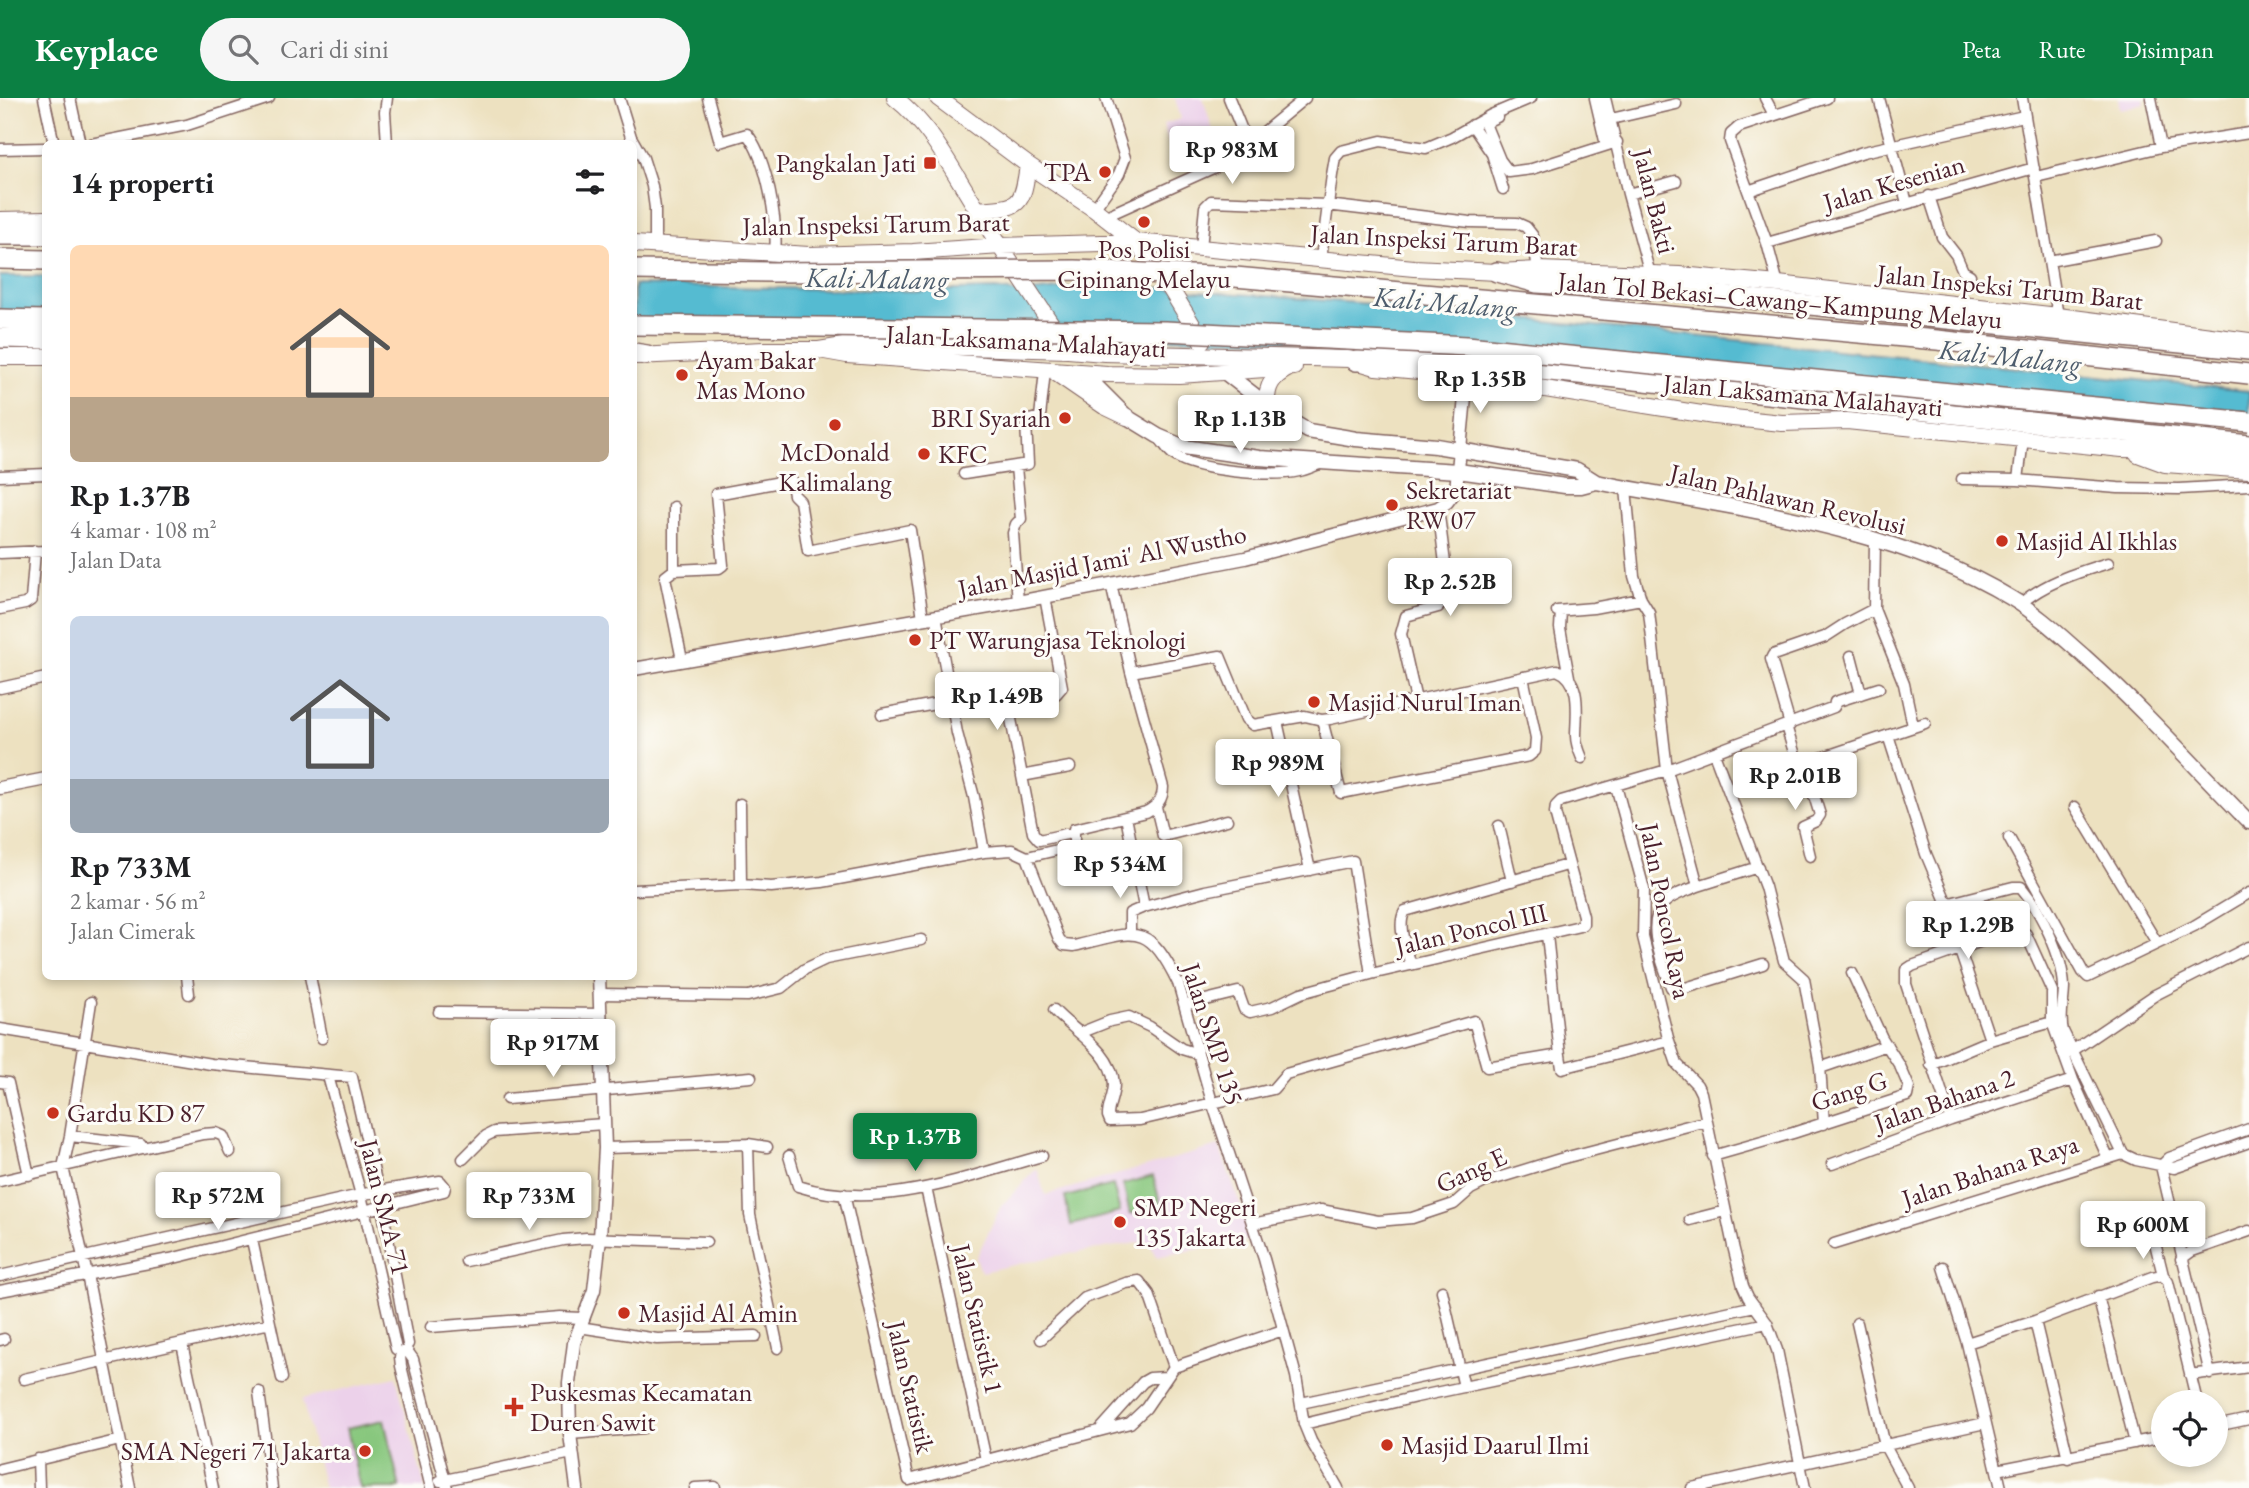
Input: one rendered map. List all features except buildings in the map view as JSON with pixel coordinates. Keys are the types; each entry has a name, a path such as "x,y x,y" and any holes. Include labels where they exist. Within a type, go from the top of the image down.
{"highway":[{"path":"0,235 42,235"},
{"path":"0,259 42,260"},
{"name":"Jalan Tol Bekasi–Cawang–Kampung Melayu","path":"637,270 1075,270 1235,276 1937,340 2249,374"},
{"path":"1497,272 1537,283 1664,291 1857,309 2249,350"},
{"path":"0,319 42,320"},
{"path":"637,325 1165,331 1467,346 2249,422"},
{"path":"0,338 42,339"},
{"path":"1356,361 1380,358 1483,364 2249,445"}],"main road":[{"path":"895,98 935,140 1083,373"},
{"path":"938,98 1136,242 1167,283 1223,371"},
{"path":"977,210 1006,208 1017,204 1023,194 1028,165"},
{"path":"0,220 42,219"},
{"name":"Jalan Inspeksi Tarum Barat","path":"637,244 775,254 924,252 1001,246 1136,242 1415,268 1650,274 1778,284 2249,341"},
{"name":"Jalan Laksamana Malahayati","path":"638,355 819,350 856,344 1065,344 1104,353 1356,361 1376,367 1467,377 1714,416 1782,423 1847,421 2122,449 2179,450 2249,457"},
{"name":"Jalan Laksamana Malahayati","path":"819,350 847,355 1049,371 1179,375 1356,361"},
{"path":"0,358 42,357"},
{"path":"1267,405 1266,392 1270,382 1291,367"},
{"path":"1049,371 1104,406 1127,417"},
{"name":"Jalan Pahlawan Revolusi","path":"1223,371 1267,405 1308,431 1459,450 1577,470 1596,482 1771,515 1875,541 1954,567 2020,604 2062,637 2122,690 2249,822"},
{"name":"Jalan Pahlawan Revolusi","path":"1083,373 1127,417 1158,436 1184,447 1207,452 1323,463 1458,471 1565,486 1596,482"},
{"name":"Jalan Laksamana Malahayati","path":"2122,449 2165,464 2249,470"}],"street":[{"path":"44,98 53,140"},
{"path":"70,98 79,140"},
{"path":"110,140 187,125 269,98"},
{"path":"619,98 633,140"},
{"path":"708,98 720,142 747,134 754,145 774,212 777,237 775,254"},
{"path":"1099,213 1125,158 1106,98"},
{"path":"1229,98 1248,145"},
{"path":"1099,213 1214,167 1248,145 1306,98"},
{"path":"1321,258 1335,158 1341,151 1381,141 1426,148 1531,98"},
{"path":"1542,98 1490,120 1486,126 1505,169 1514,173 1532,169 1611,143 1594,98"},
{"name":"Jalan Bakti","path":"1605,98 1611,119 1611,143 1650,274"},
{"path":"1766,98 1774,115"},
{"path":"1778,284 1767,243 1730,141 1731,134 1739,127 1828,98"},
{"path":"1880,98 1907,203"},
{"path":"2022,98 2058,316"},
{"path":"2151,98 2161,147"},
{"path":"383,100 387,140"},
{"path":"1611,119 1676,104"},
{"path":"1748,191 1891,144 2024,116"},
{"path":"1472,125 1492,154 1503,190"},
{"name":"Jalan Kesenian","path":"1767,243 1929,196 2161,147 2249,133"},
{"path":"0,149 42,148"},
{"path":"637,148 652,186 655,246"},
{"path":"1628,194 1676,181"},
{"path":"1929,196 1942,237 1964,271 1970,275"},
{"path":"1201,248 1205,207 1211,201 1327,205 1469,222 1517,223 1526,227 1533,236 1538,270"},
{"path":"2049,261 2156,241"},
{"path":"964,474 1028,464 1026,421 1040,417 1049,371"},
{"path":"1416,701 1401,634 1406,617 1438,607 1449,596 1438,508 1454,496 1456,490 1467,377"},
{"path":"2018,480 2023,439"},
{"path":"1016,467 1021,519 1013,533 1018,602"},
{"path":"0,476 42,474"},
{"path":"1962,479 2018,480 2118,488 2249,485"},
{"path":"682,660 665,577 674,570 719,568 723,565 716,494 791,480 794,495 800,500 808,551 910,530 984,852"},
{"path":"1626,488 1634,576 1641,599 1649,612 1667,770 1698,886"},
{"path":"674,507 674,570"},
{"name":"Jalan Masjid Jami' Al Wustho","path":"637,668 1018,602 1245,558 1438,508"},
{"path":"1875,541 1874,609 1904,684 1913,726"},
{"path":"0,553 40,551 31,600 25,604 0,609"},
{"path":"2020,604 2052,582 2108,563"},
{"path":"637,890 741,885 771,887 822,882 984,852 1012,850 1027,857 1074,846 1074,829 1156,807 1163,795 1163,787 1131,672 1111,584"},
{"path":"1045,597 1062,687 1056,694 1017,703 1010,714 1035,836 1039,840 1066,834"},
{"path":"1581,758 1576,740 1578,705 1561,641 1559,611 1617,605 1641,599"},
{"path":"1874,609 1825,637 1771,659 1798,765 1925,723"},
{"path":"1131,672 1220,656 1246,719 1253,725 1305,716 1322,720 1557,670 1569,677"},
{"path":"1851,656 1861,694"},
{"path":"1322,720 1341,793 1529,756 1535,751 1536,738 1523,677"},
{"path":"0,688 42,679"},
{"path":"1411,965 1401,925 1401,916 1405,911 1567,864 1555,813 1556,806 1571,797 1667,770 1788,726 1834,707 1835,702 1879,688"},
{"path":"882,714 951,701"},
{"path":"1277,721 1310,870"},
{"path":"1888,736 1926,854 1945,899 1950,903 1960,902 2021,887 2035,906 2053,943 2064,986 2062,1024 2072,1051 2123,1154 2136,1160 2174,1168 2249,1142"},
{"path":"1714,752 1765,887 1784,961 1804,979 1820,1068 1824,1124"},
{"path":"1804,763 1820,815 1816,821 1803,827 1810,856"},
{"path":"1021,776 1070,767"},
{"path":"0,788 42,780"},
{"name":"Jalan Poncol Raya","path":"1616,786 1644,889 1643,937 1669,1041 1677,1063 1697,1085 1744,1286 1767,1323 1777,1350 1805,1488"},
{"path":"740,804 741,885"},
{"path":"1156,807 1163,836 1227,820"},
{"path":"2075,807 2157,943"},
{"path":"1126,817 1144,906"},
{"path":"1499,826 1512,881"},
{"path":"2009,838 2082,972 2088,976 2096,975 2194,926 2249,893"},
{"path":"1027,857 1059,939 1064,945 1074,946 1130,932 1130,913 1144,906 1353,861 1371,974"},
{"name":"Jalan Poncol III","path":"1185,1005 1238,992 1244,1009 1250,1012 1272,1007 1301,993 1371,974 1580,926 1583,916 1567,864"},
{"path":"1758,867 1698,886 1676,895 1664,904 1657,915 1658,947 1671,987 1679,990 1763,964"},
{"path":"1951,1120 1904,975 1912,965 2013,930 2026,934 2052,991 2052,1022 2073,1080 2108,1158"},
{"name":"Jalan SMP 135","path":"1130,932 1147,938 1169,965 1185,1005 1212,1102 1283,1330 1304,1424 1338,1488"},
{"path":"1547,935 1562,1068 1669,1041"},
{"path":"600,994 748,996 769,993 790,982 805,969 826,959 921,940"},
{"path":"2072,1051 2155,995 2249,947"},
{"path":"1959,948 1990,1040"},
{"name":"Gang G","path":"1713,1156 1824,1124 1907,1096 1909,1087 1900,1066 1852,973"},
{"path":"187,980 189,994"},
{"path":"311,980 321,1038"},
{"path":"577,1488 570,1434 569,1383 581,1322 594,1290 605,1148 599,980"},
{"path":"91,1002 70,1136 62,1167 87,1275 129,1487"},
{"path":"1054,1010 1103,1058 1113,1076 1113,1093 1108,1109 1112,1122 1140,1120 1273,1089 1286,1074 1475,1021 1487,1067 1560,1055"},
{"path":"439,1012 601,1014"},
{"path":"1080,1033 1129,1017 1150,1027 1182,1049 1198,1054"},
{"path":"1931,1065 1990,1040 2052,1022"},
{"path":"0,1028 211,1064 328,1076"},
{"path":"1820,1068 1887,1045"},
{"name":"Jalan SMA 71","path":"396,1349 361,1195 328,1076 352,1077 382,1207 408,1344"},
{"path":"507,1099 751,1077"},
{"name":"Jalan Bahana 2","path":"1832,1164 1951,1120 2073,1080"},
{"path":"0,1082 8,1083 29,1175"},
{"name":"Gang E","path":"1252,1224 1321,1210 1378,1221 1412,1218 1454,1204 1471,1189 1485,1182 1560,1159 1707,1121"},
{"path":"463,1159 486,1136 494,1132 604,1124"},
{"path":"2161,1166 2169,1158 2249,1129"},
{"path":"0,1181 150,1145 216,1133 226,1140 230,1152"},
{"path":"70,1136 150,1145"},
{"path":"605,1148 748,1144 767,1147"},
{"path":"748,1144 750,1215 778,1348"},
{"name":"Jalan Bahana Raya","path":"1834,1244 2123,1154"},
{"path":"789,1156 799,1186 844,1195 926,1188 1042,1156"},
{"path":"2161,1166 2210,1374"},
{"path":"0,1276 378,1191 440,1181 446,1187 444,1191 252,1240 170,1259 0,1291"},
{"name":"Jalan Statistik 1","path":"926,1188 986,1460"},
{"name":"Jalan Statistik","path":"844,1195 910,1484 986,1460 1130,1423 1158,1392 1174,1367"},
{"path":"1690,1220 1725,1211"},
{"path":"2181,1259 2192,1251 2246,1232 2249,1245"},
{"path":"466,1261 563,1240 600,1238 706,1242"},
{"path":"2154,1239 2163,1275 2168,1282 2194,1390"},
{"path":"252,1240 282,1378"},
{"path":"1943,1267 1967,1343 2001,1488"},
{"path":"18,1272 22,1287"},
{"path":"1967,1343 2163,1275"},
{"path":"1041,1339 1085,1298 1134,1280 1139,1281 1149,1294 1174,1367 1283,1330"},
{"path":"1442,1291 1464,1387"},
{"path":"2098,1296 2135,1443"},
{"path":"1301,1403 1755,1306"},
{"path":"431,1327 542,1318 581,1322 657,1339 756,1336"},
{"path":"2035,1321 2068,1458"},
{"path":"24,1379 270,1323"},
{"path":"1304,1424 1767,1323"},
{"path":"1857,1323 1885,1446 1908,1488"},
{"path":"182,1344 213,1488"},
{"path":"446,1484 413,1360 408,1352 402,1352 401,1366 431,1486 446,1484 572,1453"},
{"path":"2190,1376 2249,1367"},
{"name":"Jalan Statistik","path":"1099,1431 1143,1382 1150,1378 1166,1377"},
{"path":"259,1392 272,1488"},
{"path":"2228,1423 2249,1419"},
{"path":"1692,1488 1801,1466 1985,1423"},
{"path":"570,1434 643,1429"},
{"path":"0,1469 120,1440"},
{"path":"1997,1470 2151,1440"},
{"path":"38,1459 39,1488"},
{"path":"695,1488 715,1487"}],"shaded area":[{"path":"1175,98 1203,98 1221,157 1177,170 1163,124 1181,119"},
{"path":"2118,98 2144,98 2145,104 2120,109"},
{"name":"SMP Negeri 135 Jakarta","path":"1219,1146 1253,1239 1156,1257 1149,1241 1055,1256 981,1272 976,1258 1001,1206 1037,1168 1045,1195"},
{"name":"SMA Negeri 71 Jakarta","path":"396,1377 425,1488 324,1488 302,1399"}],"green space":[{"path":"1978,911 1986,932 1950,944 1943,924"},
{"path":"1153,1176 1161,1206 1130,1214 1123,1184"},
{"path":"1113,1185 1120,1212 1071,1225 1065,1197"},
{"path":"384,1420 400,1488 360,1488 347,1428"}],"water":[{"path":"0,276 42,276 42,320 0,321"},
{"path":"637,285 913,291 996,289 1020,293 1067,288 1160,288 1385,305 2249,391 2249,418 1467,346 637,325"}],"place":[{"name":"Pangkalan Jati","path":"930,163"},
{"name":"TPA","path":"1105,172"},
{"name":"Pos Polisi Cipinang Melayu","path":"1144,222"},
{"name":"Ayam Bakar Mas Mono","path":"682,375"},
{"name":"BRI Syariah","path":"1065,418"},
{"name":"McDonald Kalimalang","path":"835,425"},
{"name":"KFC","path":"924,454"},
{"name":"Sekretariat RW 07","path":"1392,505"},
{"name":"Masjid Al Ikhlas","path":"2002,541"},
{"name":"PT Warungjasa Teknologi","path":"915,640"},
{"name":"Masjid Nurul Iman","path":"1314,702"},
{"name":"Gardu KD 87","path":"53,1113"},
{"name":"SMP Negeri 135 Jakarta","path":"1120,1222"},
{"name":"Masjid Al Amin","path":"624,1313"},
{"name":"Puskesmas Kecamatan Duren Sawit","path":"514,1407"},
{"name":"Masjid Daarul Ilmi","path":"1387,1445"},
{"name":"SMA Negeri 71 Jakarta","path":"365,1451"}],"water label":[{"name":"Kali Malang","path":"877,278"},
{"name":"Kali Malang","path":"1445,302"},
{"name":"Kali Malang","path":"2010,356"}]}
